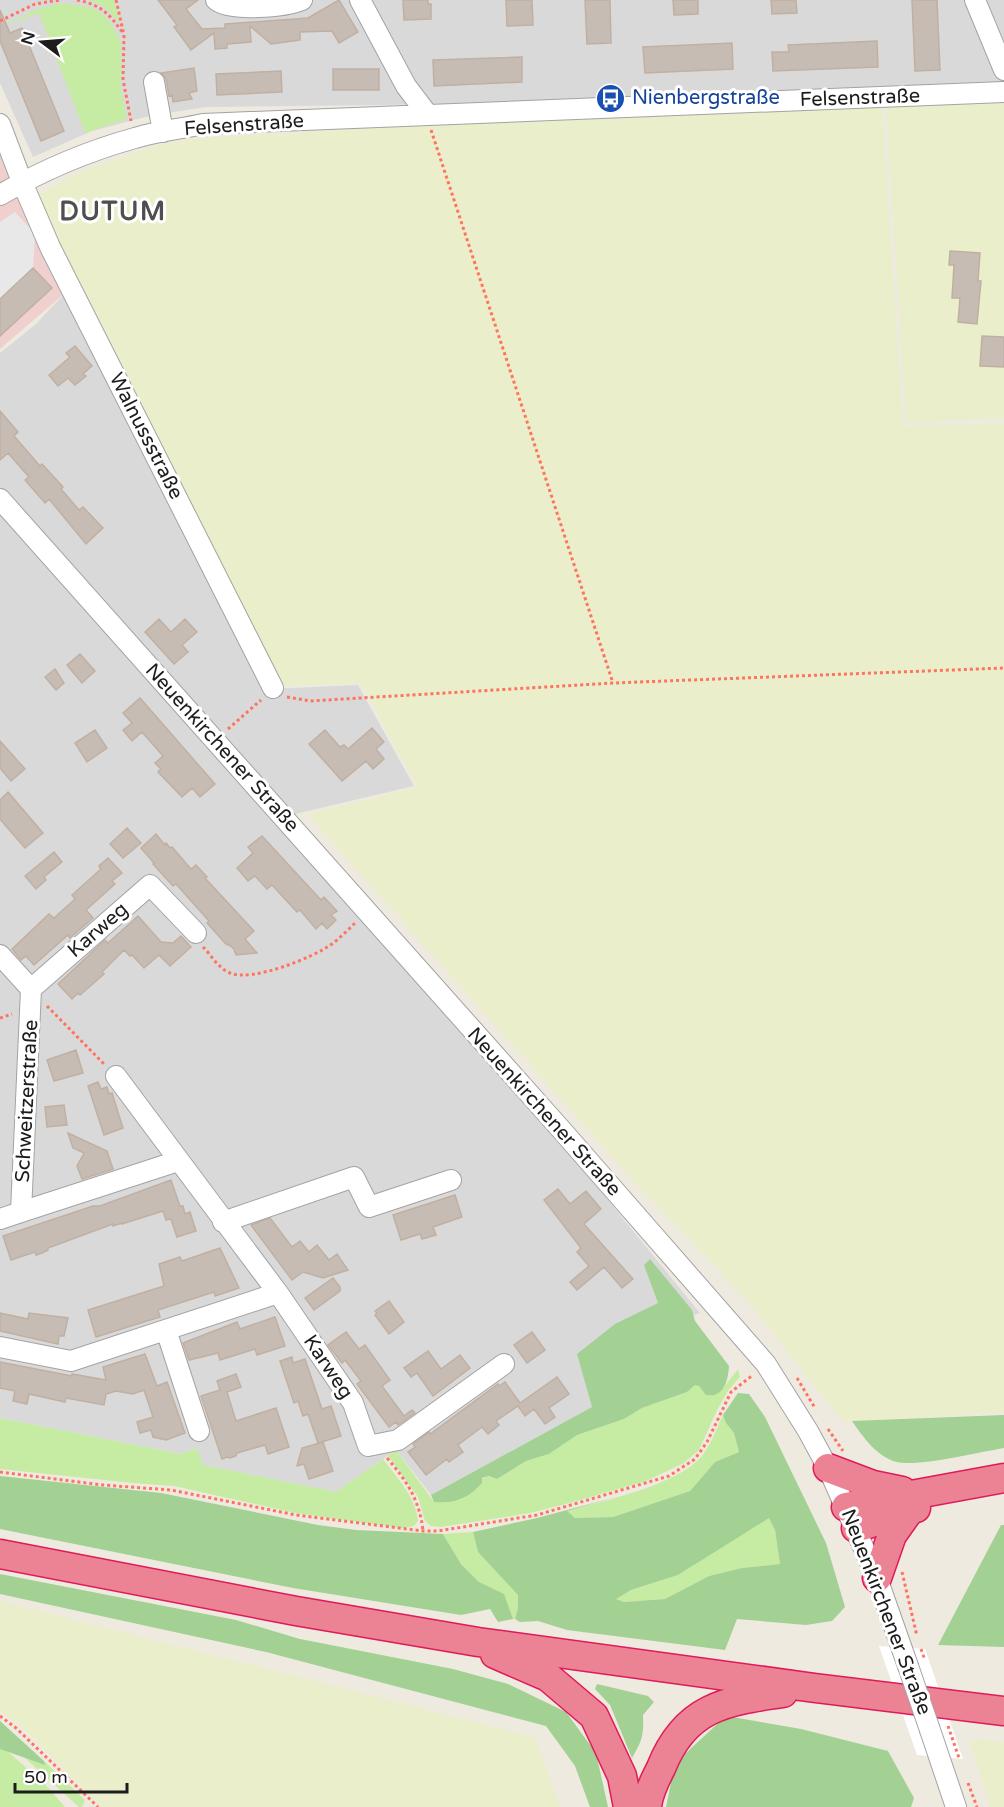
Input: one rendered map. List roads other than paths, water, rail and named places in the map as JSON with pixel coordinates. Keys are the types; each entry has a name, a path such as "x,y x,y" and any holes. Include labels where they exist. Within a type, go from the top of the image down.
{"highway":[{"path":"828,1468 911,1502"},
{"path":"851,1517 964,1486 1004,1479"},
{"path":"877,1578 892,1535 911,1502"},
{"path":"0,1554 296,1611 478,1642 815,1688 1003,1710"},
{"path":"478,1642 501,1658 548,1677 594,1716 622,1776 628,1807"},
{"path":"647,1807 648,1798 667,1751 680,1732 700,1716 738,1699 815,1688"}],"street":[{"path":"216,0 220,4 233,7 284,5 302,0"},
{"path":"360,0 406,86 428,115"},
{"path":"975,0 1004,70"},
{"path":"154,82 163,132"},
{"name":"Felsenstraße","path":"0,195 73,158 137,137 203,124 1004,92"},
{"path":"0,124 22,182"},
{"name":"Walnussstraße","path":"22,182 50,247 273,688"},
{"name":"Neuenkirchener Straße","path":"0,499 566,1135 766,1364 808,1431 851,1517 877,1578 956,1807"},
{"name":"Karweg","path":"31,989 150,885 196,933"},
{"path":"0,955 31,989"},
{"name":"Schweitzerstraße","path":"21,1212 31,989"},
{"name":"Karweg","path":"116,1076 278,1293 353,1403 368,1446 398,1440 504,1364"},
{"name":"Schweitzerstraße","path":"0,1219 178,1161"},
{"path":"223,1222 354,1177 369,1207 451,1180"},
{"path":"0,1347 71,1361 278,1293"},
{"path":"166,1330 199,1431"}],"place":[{"name":"Nienbergstraße","path":"611,98"}],"district":[{"name":"DUTUM","path":"113,211"}]}
